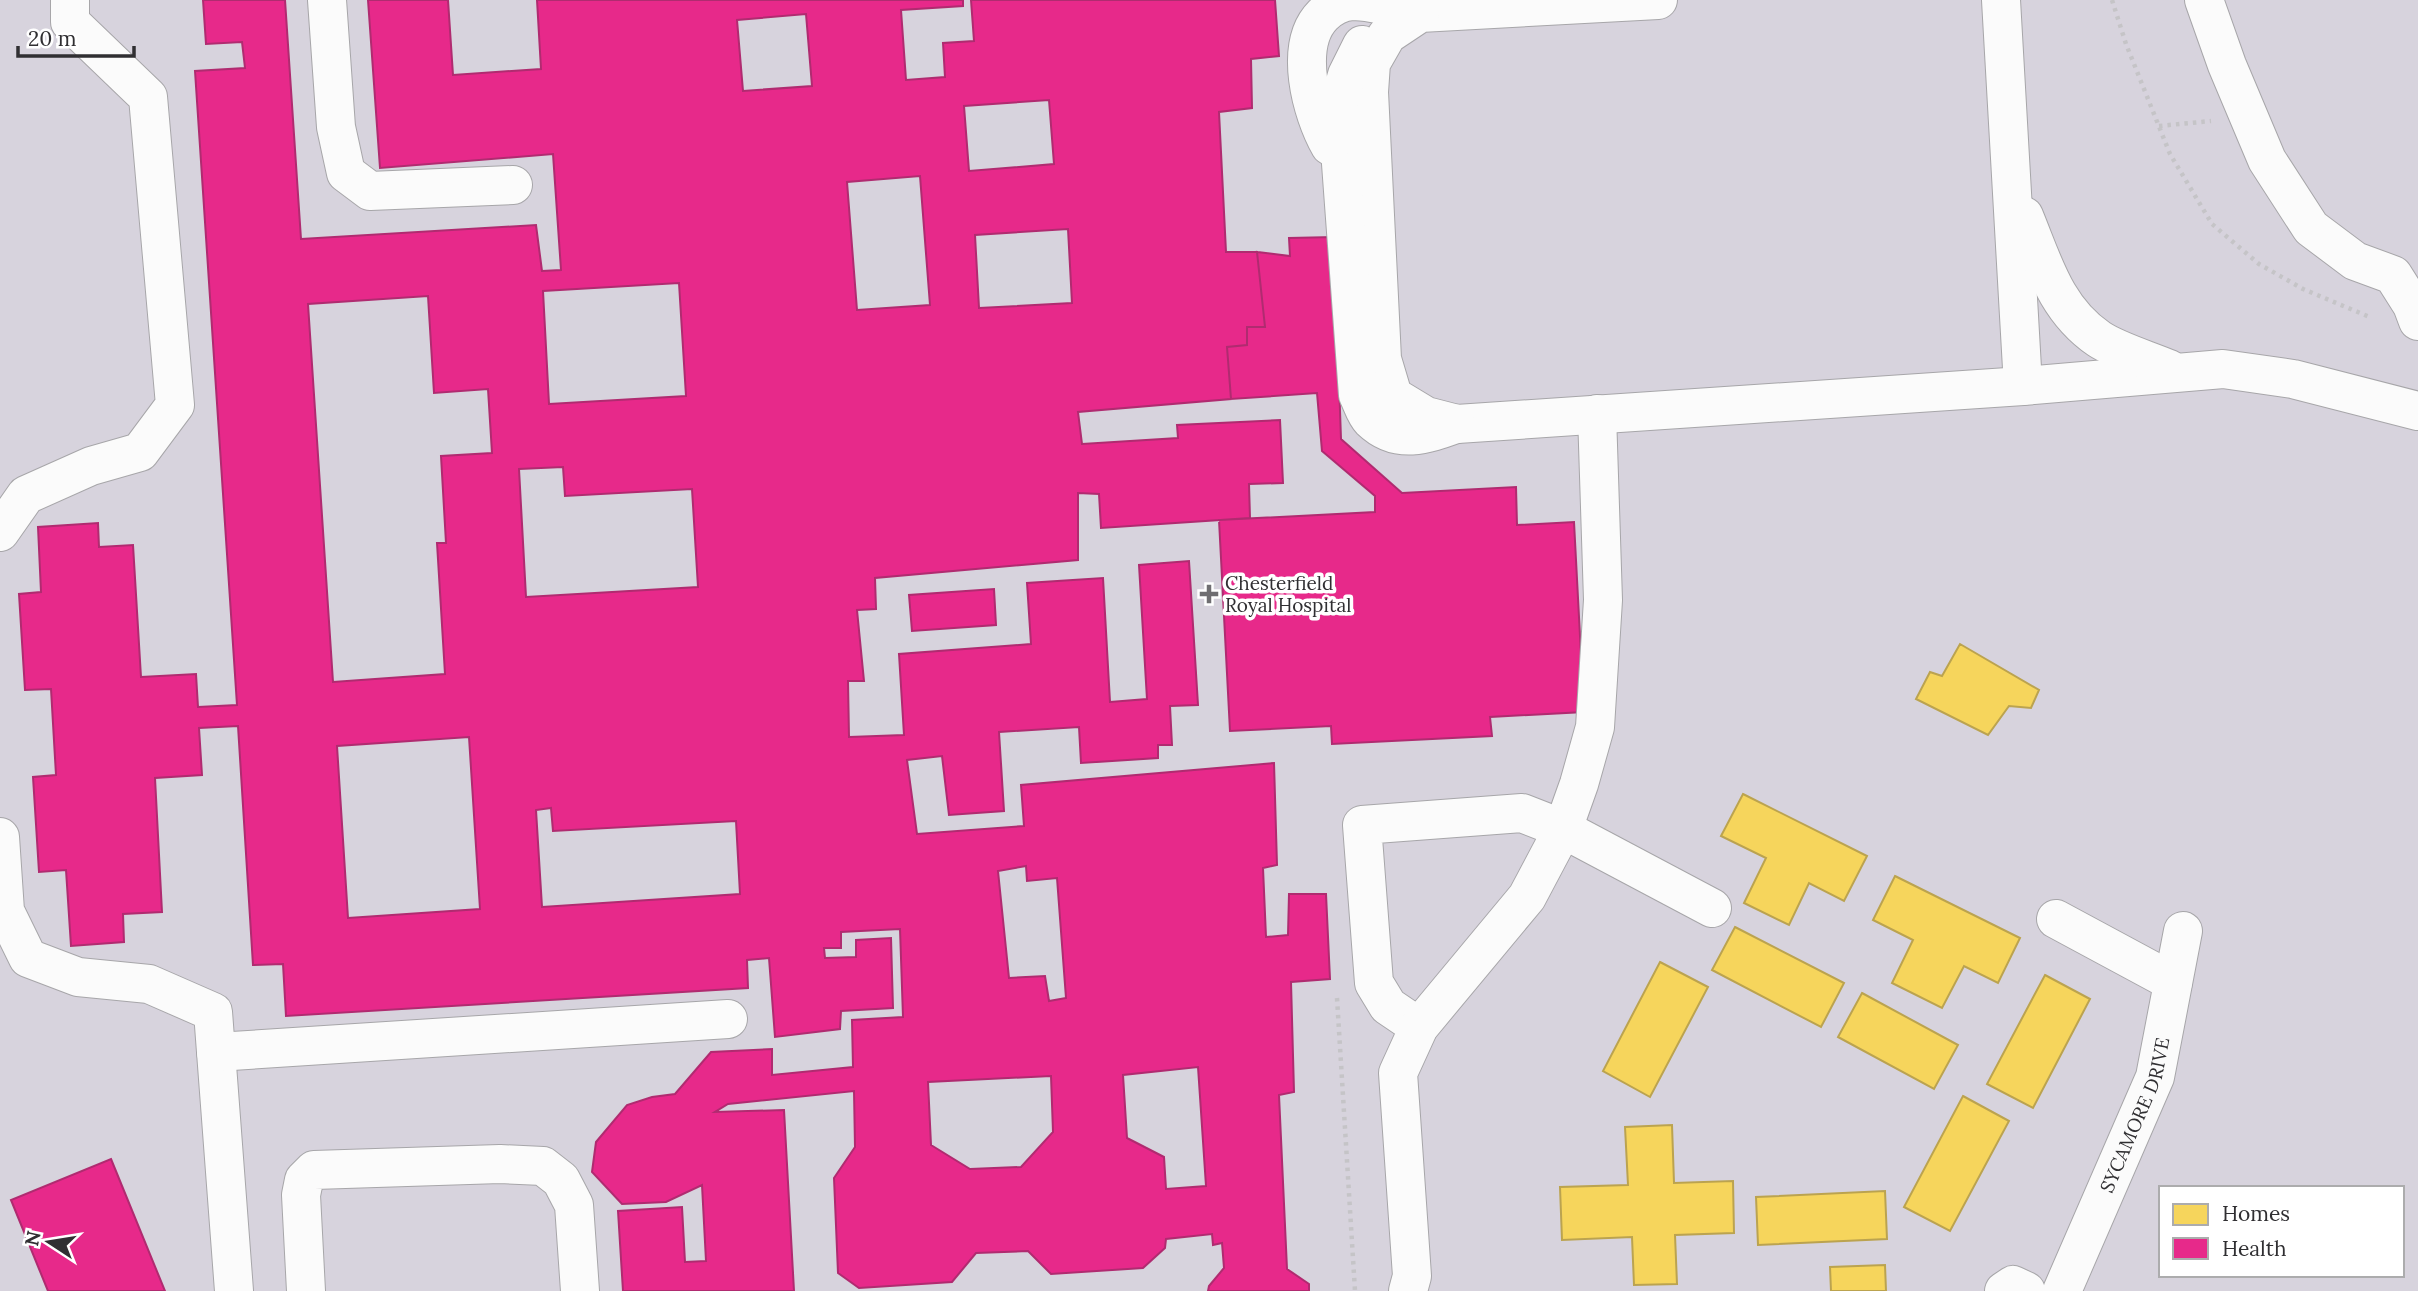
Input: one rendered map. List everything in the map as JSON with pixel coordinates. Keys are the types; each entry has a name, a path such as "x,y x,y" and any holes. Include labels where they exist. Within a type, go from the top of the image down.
{"street":[{"path":"0,531 26,495 91,467 140,452 175,405 148,97 70,22 70,0"},
{"path":"327,0 336,127 346,173 370,191 513,185"},
{"path":"1342,166 1320,127 1307,60 1309,35 1320,18 1333,6 1351,1 1420,13 1658,0"},
{"path":"2001,0 2023,386"},
{"path":"2204,0 2267,160 2311,228 2355,261 2393,275 2412,305 2418,321"},
{"path":"1420,13 1380,26 1360,48 1347,75 1337,109 1357,395 1370,419 1393,435 1423,436 1457,424 2023,386 2223,369 2293,379 2418,411"},
{"path":"1420,13 1387,35 1371,63 1369,92 1382,359 1393,396 1426,416 1457,424"},
{"path":"2012,185 2058,298 2099,339 2177,372"},
{"path":"1408,1291 1412,1276 1398,1073 1419,1027 1527,897 1563,829 1595,727 1603,600 1597,414"},
{"path":"1419,1027 1388,1006 1374,984 1362,825 1522,813 1563,829 1713,908"},
{"path":"0,837 5,911 28,958 78,977 149,984 213,1012 234,1291"},
{"path":"2056,919 2173,982"},
{"name":"SYCAMORE DRIVE","path":"2062,1291 2155,1077 2183,930"},
{"path":"216,1052 728,1019"},
{"path":"306,1291 301,1195 304,1180 314,1170 500,1164 543,1166 561,1180 574,1205 580,1291"},
{"path":"2004,1291 2014,1284 2026,1291"}],"path":[{"path":"2112,0 2126,44 2170,154 2212,224 2259,264 2303,289 2380,321"},
{"path":"2159,126 2250,117"},
{"path":"1355,1291 1337,993 1374,984"}],"shaded area":[{"name":"Chesterfield Royal Hospital","path":"0,0 2418,0 2418,1291 0,1291"}],"building: Homes":[{"path":"1960,644 2039,690 2031,708 2009,706 1988,735 1916,699 1930,672 1942,676"},
{"path":"1743,794 1867,856 1844,901 1809,883 1789,925 1744,903 1766,858 1721,836"},
{"path":"1895,876 2020,938 1998,983 1964,966 1942,1008 1892,983 1913,940 1873,920"},
{"path":"1735,927 1844,983 1821,1027 1712,970"},
{"path":"1660,962 1708,987 1650,1097 1603,1071"},
{"path":"2045,975 2090,999 2033,1108 1987,1084"},
{"path":"1862,993 1958,1045 1934,1089 1838,1037"},
{"path":"1963,1096 2009,1121 1950,1231 1904,1207"},
{"path":"1672,1125 1674,1183 1733,1181 1734,1233 1675,1235 1677,1284 1634,1285 1632,1237 1562,1240 1560,1187 1628,1185 1625,1127"},
{"path":"1885,1191 1887,1239 1758,1245 1756,1197"},
{"path":"1885,1265 1886,1291 1831,1291 1830,1267"}],"building: Health":[{"name":"Chesterfield Royal Hospital","path":"203,0 285,0 301,239 536,225 542,271 561,270 553,154 380,168 368,0 448,0 453,75 541,69 537,0 963,0 963,6 901,10 906,80 945,77 943,43 974,41 971,0 1275,0 1279,56 1251,59 1252,108 1219,112 1226,252 1257,252 1265,327 1247,327 1247,345 1227,347 1231,399 1078,412 1082,444 1178,438 1177,425 1280,420 1283,483 1249,484 1250,518 1101,528 1099,494 1078,493 1078,560 875,578 876,609 857,610 864,681 848,681 849,737 904,735 899,654 1031,644 1027,583 1103,578 1110,702 1147,699 1139,565 1189,561 1198,705 1170,706 1172,745 1158,745 1158,758 1081,763 1079,727 999,732 1004,811 949,815 942,756 907,760 917,834 1024,826 1021,785 1274,763 1277,865 1263,868 1266,937 1288,935 1289,894 1326,894 1330,979 1291,982 1294,1092 1279,1095 1287,1269 1309,1284 1309,1291 1208,1291 1224,1268 1222,1243 1213,1245 1212,1234 1166,1239 1165,1248 1143,1268 1051,1274 1028,1251 976,1253 952,1282 859,1288 838,1273 834,1178 855,1147 854,1091 728,1104 715,1112 784,1110 794,1291 623,1291 618,1211 682,1207 685,1262 706,1261 702,1185 666,1202 622,1204 592,1172 596,1142 627,1105 652,1097 675,1094 711,1052 772,1049 772,1075 853,1067 852,1020 903,1017 900,929 841,932 841,948 824,948 825,958 856,957 856,940 891,938 893,1008 841,1011 840,1029 775,1037 769,958 747,960 748,988 286,1016 283,964 253,965 238,726 199,728 202,775 155,778 162,912 123,914 124,942 71,946 66,870 39,872 33,777 56,775 51,689 25,690 19,594 41,592 38,527 98,523 99,547 133,545 141,677 196,674 198,707 237,705 195,71 245,68 242,42 206,44","holes":["806,14 812,86 743,91 737,20","1049,100 1054,164 969,171 964,106","920,176 930,305 857,310 847,182","1068,229 1072,303 979,308 975,235","679,283 686,396 549,404 543,291","428,296 434,393 488,389 492,453 441,456 446,543 437,543 445,674 333,682 308,304","563,467 565,496 692,489 698,587 526,597 519,469","469,737 480,909 348,918 337,746","551,808 553,831 736,821 740,894 542,907 536,810","1026,866 1027,881 1057,878 1066,998 1049,1001 1045,976 1009,978 998,871","1198,1067 1206,1186 1166,1189 1164,1157 1127,1138 1123,1075","1051,1076 1053,1132 1021,1167 970,1169 931,1145 928,1082"]},
{"path":"1334,237 1341,439 1402,493 1516,487 1517,525 1574,522 1584,712 1490,717 1492,736 1332,744 1331,726 1230,731 1219,520 1375,512 1375,496 1322,451 1317,393 1231,399 1227,347 1247,345 1247,327 1265,327 1257,252 1290,256 1289,238"},
{"path":"994,589 996,625 912,631 909,595"},
{"path":"111,1159 165,1291 48,1291 11,1200"}],"place":[{"name":"Chesterfield Royal Hospital","path":"1209,594"}]}
